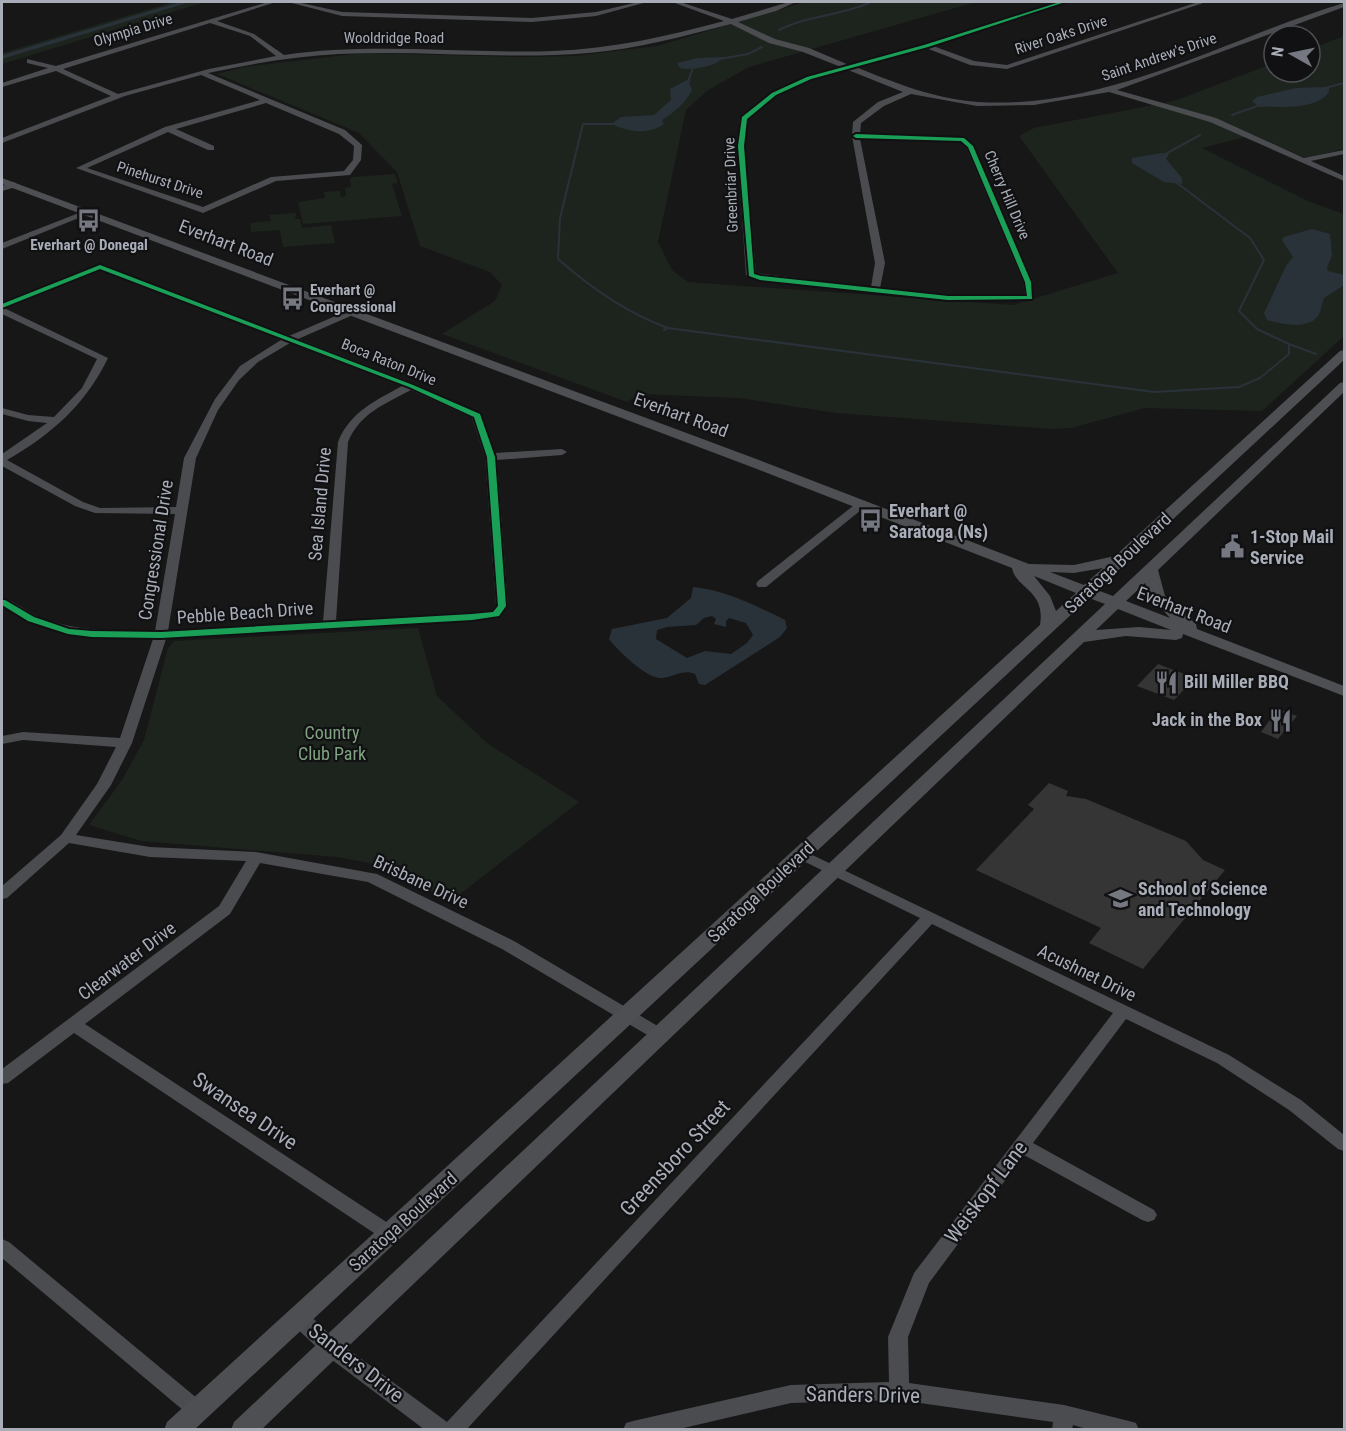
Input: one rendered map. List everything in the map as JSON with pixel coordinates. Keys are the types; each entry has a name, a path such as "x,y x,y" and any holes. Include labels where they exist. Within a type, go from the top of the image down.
{"main road":[{"name":"Everhart Road","path":"5,185 206,256 350,313 862,504 1114,604 1344,691"},
{"name":"Saratoga Boulevard","path":"176,1430 1343,357"},
{"name":"Saratoga Boulevard","path":"243,1430 1344,386"},
{"path":"1011,562 1048,569 1100,565 1123,558"},
{"path":"1011,562 1045,597 1050,609 1047,629"},
{"path":"1151,570 1152,585 1159,601 1196,631 1223,645"},
{"path":"1077,640 1115,631 1140,630 1223,645"}],"street":[{"name":"Olympia Drive","path":"2,85 273,2"},
{"path":"291,2 342,14 532,20 596,14 644,2"},
{"name":"Saint Andrew's Drive","path":"675,2 730,21 772,41 806,50 910,92 977,104 1034,103 1109,90 1344,5"},
{"name":"Wooldridge Road","path":"2,141 117,96 282,57 367,51 503,53 586,51 635,45 793,2"},
{"name":"Greenbriar Drive","path":"1030,298 948,298 760,278 751,275 741,146 744,118 774,94 809,78 926,46 1062,2"},
{"name":"River Oaks Drive","path":"926,46 973,63 1007,67 1203,2"},
{"path":"210,21 252,35 282,57"},
{"path":"30,61 55,68 117,96"},
{"path":"204,74 265,101"},
{"path":"1109,90 1161,107 1196,122 1252,138 1306,160 1344,179"},
{"path":"874,291 880,263 856,136 857,122 881,104 910,92"},
{"path":"168,129 265,101"},
{"name":"Pinehurst Drive","path":"168,129 80,168 203,210 274,179 292,176 335,176 347,173 357,160 358,145 342,132 265,101"},
{"path":"168,129 184,134 211,148"},
{"name":"Cherry Hill Drive","path":"856,136 962,139 970,146 1028,282 1030,298"},
{"path":"1306,160 1344,152"},
{"path":"2,246 87,213"},
{"name":"Boca Raton Drive","path":"2,306 100,267 411,386 477,416 491,457 502,606 496,614"},
{"path":"2,311 103,358 97,373 57,421 27,445 2,460 79,504 99,511 181,510"},
{"name":"Congressional Drive","path":"2,894 66,838 104,785 125,743 161,635 190,458 200,433 231,382 246,367 265,353 350,313"},
{"name":"Sea Island Drive","path":"329,625 343,442 348,426 359,415 411,386"},
{"path":"2,411 28,418 57,421"},
{"path":"491,457 562,452"},
{"path":"762,584 862,504"},
{"name":"Pebble Beach Drive","path":"2,602 31,619 68,630 92,634 161,635 496,614"},
{"path":"2,740 23,736 125,743"},
{"name":"Brisbane Drive","path":"66,838 150,852 256,857 372,878 508,945 660,1035"},
{"name":"Acushnet Drive","path":"802,855 1222,1059 1294,1104 1344,1144"},
{"name":"Clearwater Drive","path":"2,1078 225,910 256,857"},
{"name":"Greensboro Street","path":"452,1430 930,917"},
{"name":"Weiskopf Lane","path":"899,1391 898,1337 921,1279 1122,1012"},
{"name":"Swansea Drive","path":"74,1025 390,1234"},
{"path":"1021,1145 1148,1215"},
{"path":"2,1247 197,1410"},
{"name":"Sanders Drive","path":"298,1317 330,1347 442,1430"},
{"name":"Sanders Drive","path":"633,1430 699,1422 791,1394 899,1391 1063,1422 1129,1430"}],"green space":[{"path":"173,2 205,2 2,64 2,53"},
{"path":"805,2 976,2 749,67 708,90 686,110 658,242 672,270 688,282 1013,305 1118,273 1019,136 1034,128 1174,101 1262,68 1262,84 1322,84 1322,44 1344,36 1344,149 1306,158 1253,135 1202,148 1310,202 1344,214 1344,336 1262,411 1145,408 1071,428 1052,429 836,413 739,398 639,394 627,402 442,334 495,301 502,285 490,272 420,246 397,172 359,133 217,74 244,67 363,53 574,56 657,46"},
{"path":"395,174 398,183 392,184 402,216 303,224 298,202 325,198 324,192 340,191 341,197 346,196 345,188 351,187 350,179 353,177"},
{"path":"296,213 295,219 300,219 302,228 331,225 335,243 283,247 280,230 251,232 250,223 271,221 269,215"},
{"name":"Country Club Park","path":"418,628 437,696 487,743 579,802 451,901 375,864 337,857 141,841 89,825 122,780 144,740 168,648 174,641"}],"shaded area":[{"path":"724,57 716,63 697,68 680,68 677,63 698,58"},
{"path":"691,80 689,83 692,90 679,107 662,120 664,124 646,131 614,125 613,123 621,117 654,115 671,100 670,89"},
{"path":"1296,88 1329,88 1329,92 1323,98 1306,105 1259,107 1252,101 1257,97"},
{"path":"1169,154 1166,159 1182,178 1182,184 1164,182 1132,163 1132,158"},
{"path":"1312,229 1330,234 1332,256 1327,267 1328,271 1344,275 1344,285 1324,298 1318,316 1308,323 1294,325 1267,320 1264,313 1286,266 1293,257 1282,240 1284,237"},
{"path":"693,587 729,595 785,620 787,628 780,637 705,685 699,684 695,674 691,673 662,678 649,674 626,657 609,639 612,629 667,618 691,598","holes":["712,616 716,619 714,624 726,627 726,621 729,618 746,623 753,635 747,643 731,654 705,651 687,658 656,639 657,630 696,625 704,618"]}],"building":[{"name":"Bill Miller BBQ","path":"1158,664 1195,678 1174,700 1137,686"},
{"name":"Jack in the Box","path":"1278,709 1297,716 1278,739 1261,732"},
{"name":"School of Science and Technology","path":"1049,783 1068,791 1066,796 1086,799 1186,841 1203,860 1225,870 1143,969 1089,943 1101,928 976,870 1034,809 1028,805"}],"waterway":[{"path":"2,57 186,2"},
{"path":"779,30 801,21 860,7 871,2"},
{"path":"720,59 748,54 762,47"},
{"path":"688,82 693,67"},
{"path":"1325,88 1344,83"},
{"path":"1232,115 1260,105"},
{"path":"617,124 583,124 560,218 558,259 610,299 668,328"},
{"path":"1162,156 1200,135"},
{"path":"1173,180 1250,238 1264,260 1239,311 1257,329 1289,344"},
{"path":"664,330 668,328"},
{"path":"668,328 1154,392 1239,387 1260,378 1289,354 1289,344"},
{"path":"1289,344 1316,354"}],"cycle path":[{"path":"856,136 962,139 970,146 1028,282 1030,298 948,298 760,278 751,275 741,146 744,118 774,94 809,78 926,46 1063,2"},
{"path":"2,306 100,267 411,386 477,416 491,457 502,606 496,614 472,617 161,635 92,634 68,631 31,619 2,602"}],"place":[{"name":"Everhart @ Donegal","path":"89,221"},
{"name":"Everhart @ Congressional","path":"292,299"},
{"name":"Everhart @ Saratoga (Ns)","path":"871,521"},
{"name":"1-Stop Mail Service","path":"1232,547"},
{"name":"Bill Miller BBQ","path":"1166,682"},
{"name":"Jack in the Box","path":"1280,720"},
{"name":"School of Science and Technology","path":"1120,899"}]}
